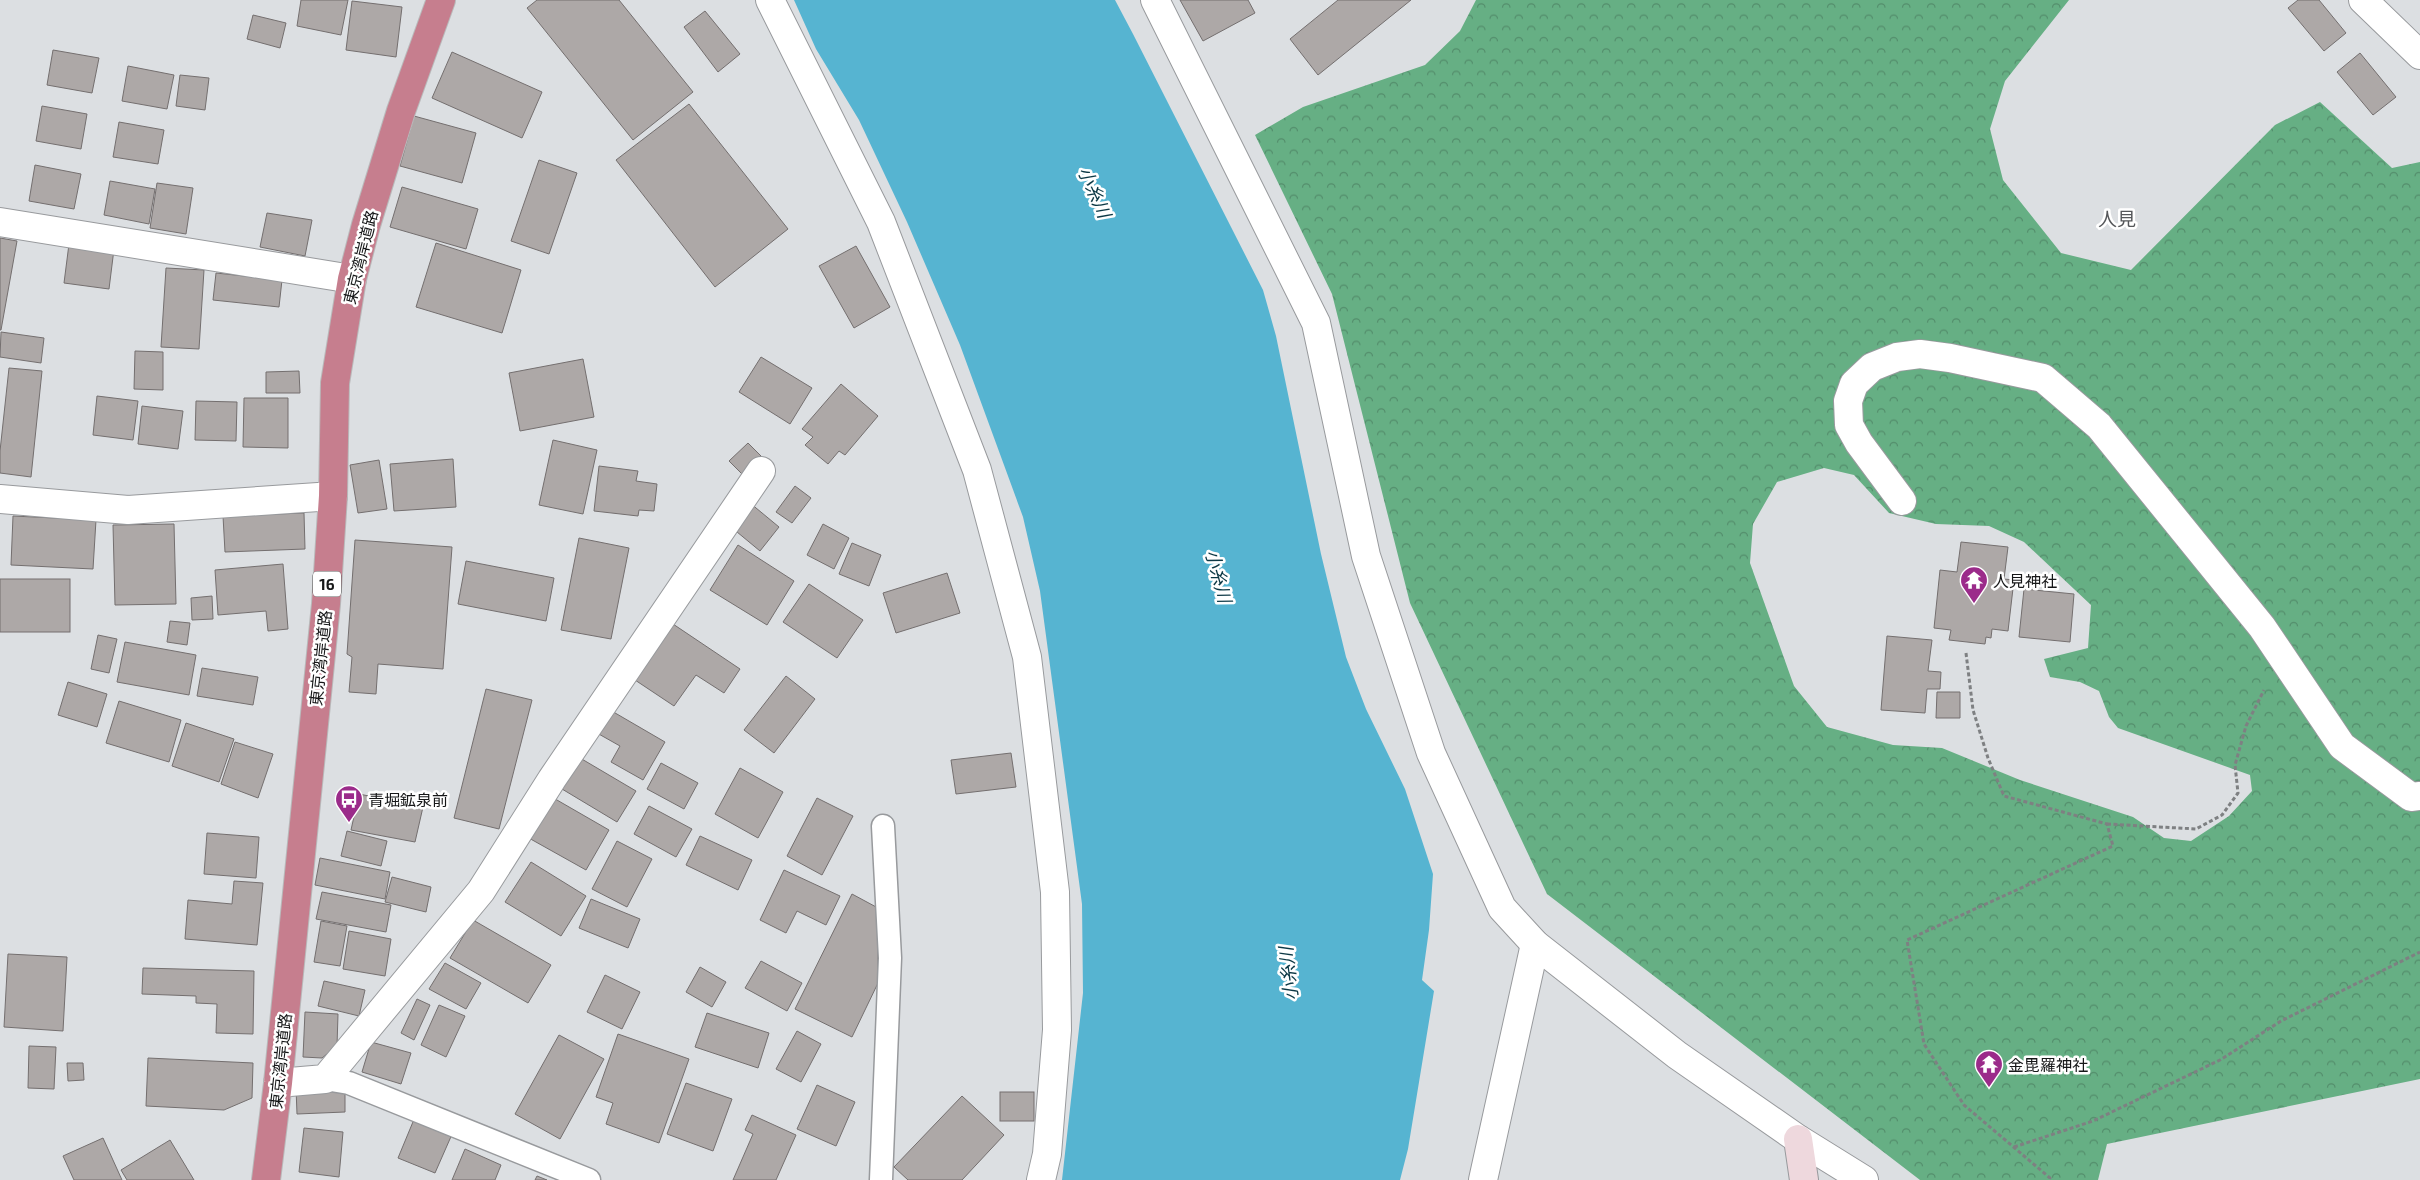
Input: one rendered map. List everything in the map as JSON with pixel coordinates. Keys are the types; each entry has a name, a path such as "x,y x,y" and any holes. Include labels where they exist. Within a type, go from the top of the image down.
{"highway":[{"name":"東京湾岸道路","path":"263,1178 278,1083 326,604 333,496 335,384 352,280 401,111 441,0"}],"street":[{"path":"770,0 881,222 977,470 1027,657 1055,892 1058,1030 1046,1154 1041,1180"},
{"path":"1155,0 1316,323 1366,556 1431,753 1502,908 1535,944 1677,1055 1798,1139 1864,1180"},
{"path":"2363,0 2420,55"},
{"path":"0,222 352,280"},
{"path":"1902,501 1859,443 1849,425 1848,401 1854,384 1872,367 1897,357 1920,354 1950,358 2043,378 2098,426 2262,627 2342,746 2411,798 2420,796"},
{"path":"278,1083 325,1079 481,891 552,779 761,471"},
{"path":"0,499 128,510 333,496"},
{"path":"1483,1180 1535,944"},
{"path":"1798,1139 1804,1180"}],"lane":[{"path":"881,1180 890,958 883,826"},
{"path":"325,1079 349,1083 590,1180"}],"path":[{"path":"1966,653 1973,710 1988,758 2004,796 2107,824 2196,829 2222,815 2238,793 2235,765 2246,726 2281,656"},
{"path":"2049,1180 1964,1105 1924,1044 1907,940 2113,846 2107,824"},
{"path":"2013,1147 2093,1121 2220,1060 2281,1021 2420,952"}],"green space":[{"path":"1476,0 2069,0 2005,81 1990,129 2003,180 2061,253 2131,270 2275,125 2320,102 2392,168 2420,162 2420,1079 2107,1144 2098,1180 1920,1180 1547,894 1410,603 1332,294 1255,135 1303,107 1425,65 1460,31","holes":["1824,468 1854,475 1889,513 1936,524 1989,526 2024,542 2091,605 2088,648 2044,659 2050,677 2080,682 2099,691 2109,717 2118,728 2250,775 2252,791 2229,816 2191,841 2164,838 2133,817 2020,780 1942,748 1893,745 1827,727 1794,686 1750,563 1753,524 1777,482"]}],"water":[{"name":"小糸川","path":"794,0 1115,0 1133,34 1263,290 1276,336 1321,554 1346,657 1366,709 1405,789 1433,874 1429,930 1422,980 1434,991 1408,1149 1400,1180 1062,1180 1083,993 1082,904 1040,591 1023,517 960,345 907,222 859,120 816,49"}],"building":[{"path":"301,0 348,0 341,35 297,26"},
{"path":"537,0 619,0 693,92 633,140 527,8"},
{"path":"1180,0 1248,0 1255,13 1203,41"},
{"path":"1338,0 1411,0 1318,75 1290,39"},
{"path":"2298,0 2319,0 2346,33 2324,51 2288,8"},
{"path":"352,1 402,7 396,57 346,50"},
{"path":"705,11 740,54 718,72 684,27"},
{"path":"253,15 286,23 280,48 247,39"},
{"path":"53,50 99,58 92,93 47,85"},
{"path":"452,52 542,92 522,138 432,98"},
{"path":"2360,53 2396,97 2373,115 2337,72"},
{"path":"128,66 174,75 167,109 122,101"},
{"path":"180,75 209,78 205,110 176,106"},
{"path":"689,104 788,229 715,287 616,160"},
{"path":"42,106 87,114 81,149 36,141"},
{"path":"414,116 476,133 462,183 400,166"},
{"path":"119,122 164,130 158,164 113,157"},
{"path":"539,160 577,173 549,254 511,241"},
{"path":"35,165 81,174 74,209 29,201"},
{"path":"110,181 155,189 149,224 104,215"},
{"path":"157,183 193,188 186,234 150,228"},
{"path":"402,187 478,209 466,249 390,227"},
{"path":"267,213 312,220 305,256 260,247"},
{"path":"0,238 17,241 1,330 0,330"},
{"path":"436,243 521,270 502,333 416,307"},
{"path":"69,244 114,249 109,289 64,283"},
{"path":"856,246 890,307 854,328 819,266"},
{"path":"166,268 204,270 199,349 161,347"},
{"path":"216,273 282,280 279,307 213,300"},
{"path":"1,332 44,338 41,363 0,357"},
{"path":"135,351 163,352 163,390 134,389"},
{"path":"761,357 812,388 790,424 739,392"},
{"path":"583,359 594,417 520,431 509,373"},
{"path":"9,368 42,371 31,477 0,473 0,451"},
{"path":"299,371 300,393 266,393 266,372"},
{"path":"841,384 878,416 845,455 839,451 828,464 805,445 813,437 802,429"},
{"path":"97,396 138,401 133,440 93,435"},
{"path":"244,398 288,398 288,448 243,447"},
{"path":"196,401 237,402 236,441 195,440"},
{"path":"142,406 183,411 178,449 138,444"},
{"path":"553,440 597,450 583,514 539,505"},
{"path":"748,443 764,459 745,477 729,461"},
{"path":"453,459 456,507 394,511 390,464"},
{"path":"379,460 387,509 358,513 350,465"},
{"path":"599,466 638,471 636,481 657,484 654,511 639,510 638,516 594,511"},
{"path":"795,486 811,498 792,523 776,512"},
{"path":"750,503 779,527 760,551 731,527"},
{"path":"304,513 305,549 225,552 223,516"},
{"path":"13,516 96,520 93,569 11,565"},
{"path":"174,524 176,604 115,605 113,525"},
{"path":"823,524 849,538 834,569 807,555"},
{"path":"579,538 629,548 611,639 561,630"},
{"path":"355,540 452,547 443,669 378,664 376,694 349,692 352,657 347,654"},
{"name":"人見神社","path":"1961,542 2008,547 2004,579 2014,580 2008,631 1992,629 1991,638 1986,637 1985,644 1949,640 1951,630 1934,628 1940,570 1957,572"},
{"path":"852,543 881,555 869,586 839,574"},
{"path":"738,545 794,581 767,625 710,590"},
{"path":"466,561 554,578 546,621 458,604"},
{"path":"283,564 288,629 268,631 266,611 218,615 215,570"},
{"path":"947,573 960,613 896,633 883,593"},
{"path":"0,579 70,579 70,632 0,632"},
{"path":"809,584 863,620 837,658 783,622"},
{"path":"2024,589 2074,594 2070,642 2019,637"},
{"path":"212,596 213,619 192,620 191,598"},
{"path":"170,621 190,623 187,645 167,642"},
{"path":"670,622 740,669 724,693 696,675 674,706 632,678"},
{"path":"98,635 117,639 109,673 91,669"},
{"path":"1887,636 1932,640 1928,671 1941,672 1940,689 1927,689 1925,713 1881,710"},
{"path":"125,642 196,655 189,695 117,682"},
{"path":"202,668 258,677 253,705 197,696"},
{"path":"786,676 815,699 774,753 744,730"},
{"path":"68,682 107,694 97,727 58,715"},
{"path":"486,689 532,700 499,829 454,818"},
{"path":"1937,692 1960,692 1960,718 1936,718"},
{"path":"119,701 181,720 169,762 106,743"},
{"path":"610,710 665,742 643,780 611,762 620,746 597,733"},
{"path":"186,723 234,739 219,782 172,766"},
{"path":"235,742 273,754 258,798 221,784"},
{"path":"1011,753 1016,787 956,794 951,760"},
{"path":"575,755 636,791 617,822 557,786"},
{"path":"661,763 698,783 684,809 647,789"},
{"path":"740,768 783,792 758,838 715,814"},
{"path":"359,794 423,807 415,842 351,830"},
{"path":"550,796 609,830 586,870 527,837"},
{"path":"817,798 853,816 822,875 787,856"},
{"path":"649,806 692,829 676,857 634,834"},
{"path":"347,831 387,841 381,866 341,856"},
{"path":"207,833 259,837 256,878 204,874"},
{"path":"700,836 752,860 738,890 686,865"},
{"path":"617,841 652,859 627,907 592,889"},
{"path":"320,858 390,872 385,899 315,885"},
{"path":"531,862 586,896 561,936 505,902"},
{"path":"784,870 840,896 826,925 797,911 786,933 760,920"},
{"path":"392,877 431,887 426,912 385,902"},
{"path":"234,881 263,883 257,945 185,939 188,900 232,904"},
{"path":"322,892 391,905 386,932 316,919"},
{"path":"852,894 878,908 878,983 852,1037 795,1009"},
{"path":"591,899 640,919 628,948 579,928"},
{"path":"473,920 551,965 528,1003 450,958"},
{"path":"321,921 347,926 340,966 314,962"},
{"path":"349,931 391,939 385,976 343,969"},
{"path":"8,954 67,957 63,1031 4,1027"},
{"path":"761,961 802,983 787,1011 745,988"},
{"path":"445,963 481,983 466,1009 429,989"},
{"path":"700,967 726,982 712,1007 686,992"},
{"path":"143,968 254,971 253,1034 216,1033 217,1004 196,1003 196,996 142,994"},
{"path":"605,975 640,992 622,1029 587,1012"},
{"path":"324,981 365,990 359,1016 318,1006"},
{"path":"417,999 430,1005 414,1040 401,1033"},
{"path":"439,1005 465,1016 446,1057 421,1045"},
{"path":"305,1012 338,1014 337,1046 322,1058 303,1057"},
{"path":"707,1013 769,1033 758,1068 695,1047"},
{"path":"797,1031 821,1044 801,1082 776,1069"},
{"path":"618,1034 689,1059 659,1143 606,1124 613,1103 596,1097"},
{"path":"559,1035 604,1059 560,1139 515,1114"},
{"path":"371,1042 411,1053 401,1084 362,1072"},
{"path":"29,1046 56,1047 54,1089 28,1088"},
{"path":"148,1058 253,1063 252,1098 224,1110 146,1106"},
{"path":"67,1063 83,1063 84,1080 68,1081"},
{"path":"686,1083 732,1099 713,1151 667,1134"},
{"path":"817,1085 855,1102 836,1146 797,1129"},
{"path":"345,1087 345,1112 297,1114 296,1088"},
{"path":"1000,1092 1034,1092 1034,1121 1000,1121"},
{"path":"962,1096 1004,1135 962,1180 908,1180 894,1167"},
{"path":"752,1115 796,1135 776,1180 733,1180 753,1134 745,1130"},
{"path":"415,1117 453,1132 435,1173 398,1158"},
{"path":"304,1128 343,1132 339,1177 299,1172"},
{"path":"103,1138 122,1180 74,1180 63,1156"},
{"path":"170,1140 194,1180 127,1180 121,1170"},
{"path":"465,1149 501,1165 495,1180 452,1180"},
{"path":"537,1176 547,1180 535,1180"}],"place":[{"name":"人見神社","path":"1974,604"},
{"name":"青堀鉱泉前","path":"349,823"},
{"name":"金毘羅神社","path":"1989,1088"}],"district":[{"name":"人見","path":"2117,218"}]}
